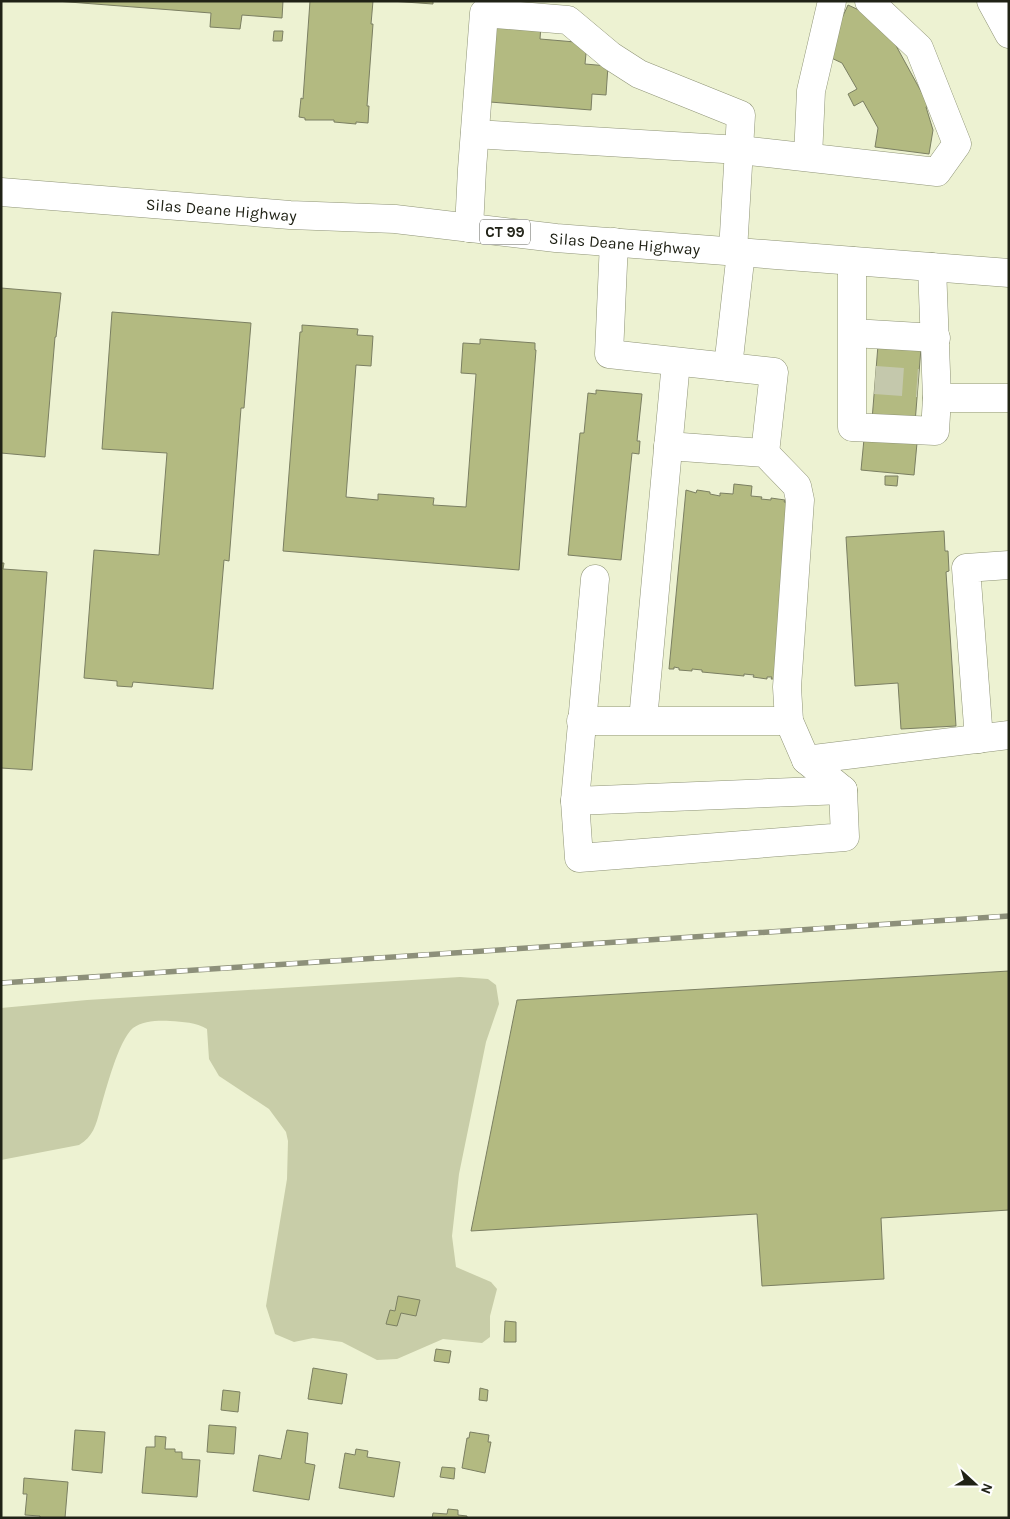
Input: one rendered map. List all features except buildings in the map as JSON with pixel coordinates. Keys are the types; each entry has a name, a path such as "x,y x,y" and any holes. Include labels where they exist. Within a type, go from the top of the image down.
{"main road":[{"path":"808,157 811,91 832,1"},
{"path":"474,134 740,150 937,172 957,144 919,48 869,1"},
{"path":"991,1 1009,34"},
{"path":"470,228 474,134 484,13 568,20 611,56 639,74 741,116 737,252 728,367"},
{"name":"Silas Deane Highway","path":"1,192 290,215 395,219 556,238 1009,273"},
{"path":"614,242 608,354 774,372 764,453"},
{"path":"852,261 853,333 864,380 852,427 935,431 930,388 936,338 932,267"},
{"path":"853,333 936,338"},
{"path":"643,720 676,362"},
{"path":"930,388 1009,398"},
{"path":"595,579 575,801 579,858 845,837 843,790 806,760 788,721 787,687 800,500 797,486 764,453 668,446"},
{"path":"979,739 966,568 1009,565"},
{"path":"581,721 788,721"},
{"path":"806,760 1009,735"},
{"path":"575,801 843,790"}],"green space":[{"path":"460,977 488,979 496,985 499,1004 486,1042 459,1174 452,1236 456,1267 491,1282 497,1289 490,1316 490,1337 482,1343 443,1339 397,1359 377,1360 342,1342 313,1338 294,1342 275,1334 266,1306 287,1179 288,1141 286,1132 269,1109 219,1076 209,1059 207,1029 198,1025 185,1022 161,1021 146,1022 133,1028 122,1043 95,1126 84,1142 79,1145 1,1160 1,1008 87,1000"}],"tunnel":[{"path":"875,380 918,383"}],"railway":[{"path":"1,983 1009,916"}]}
